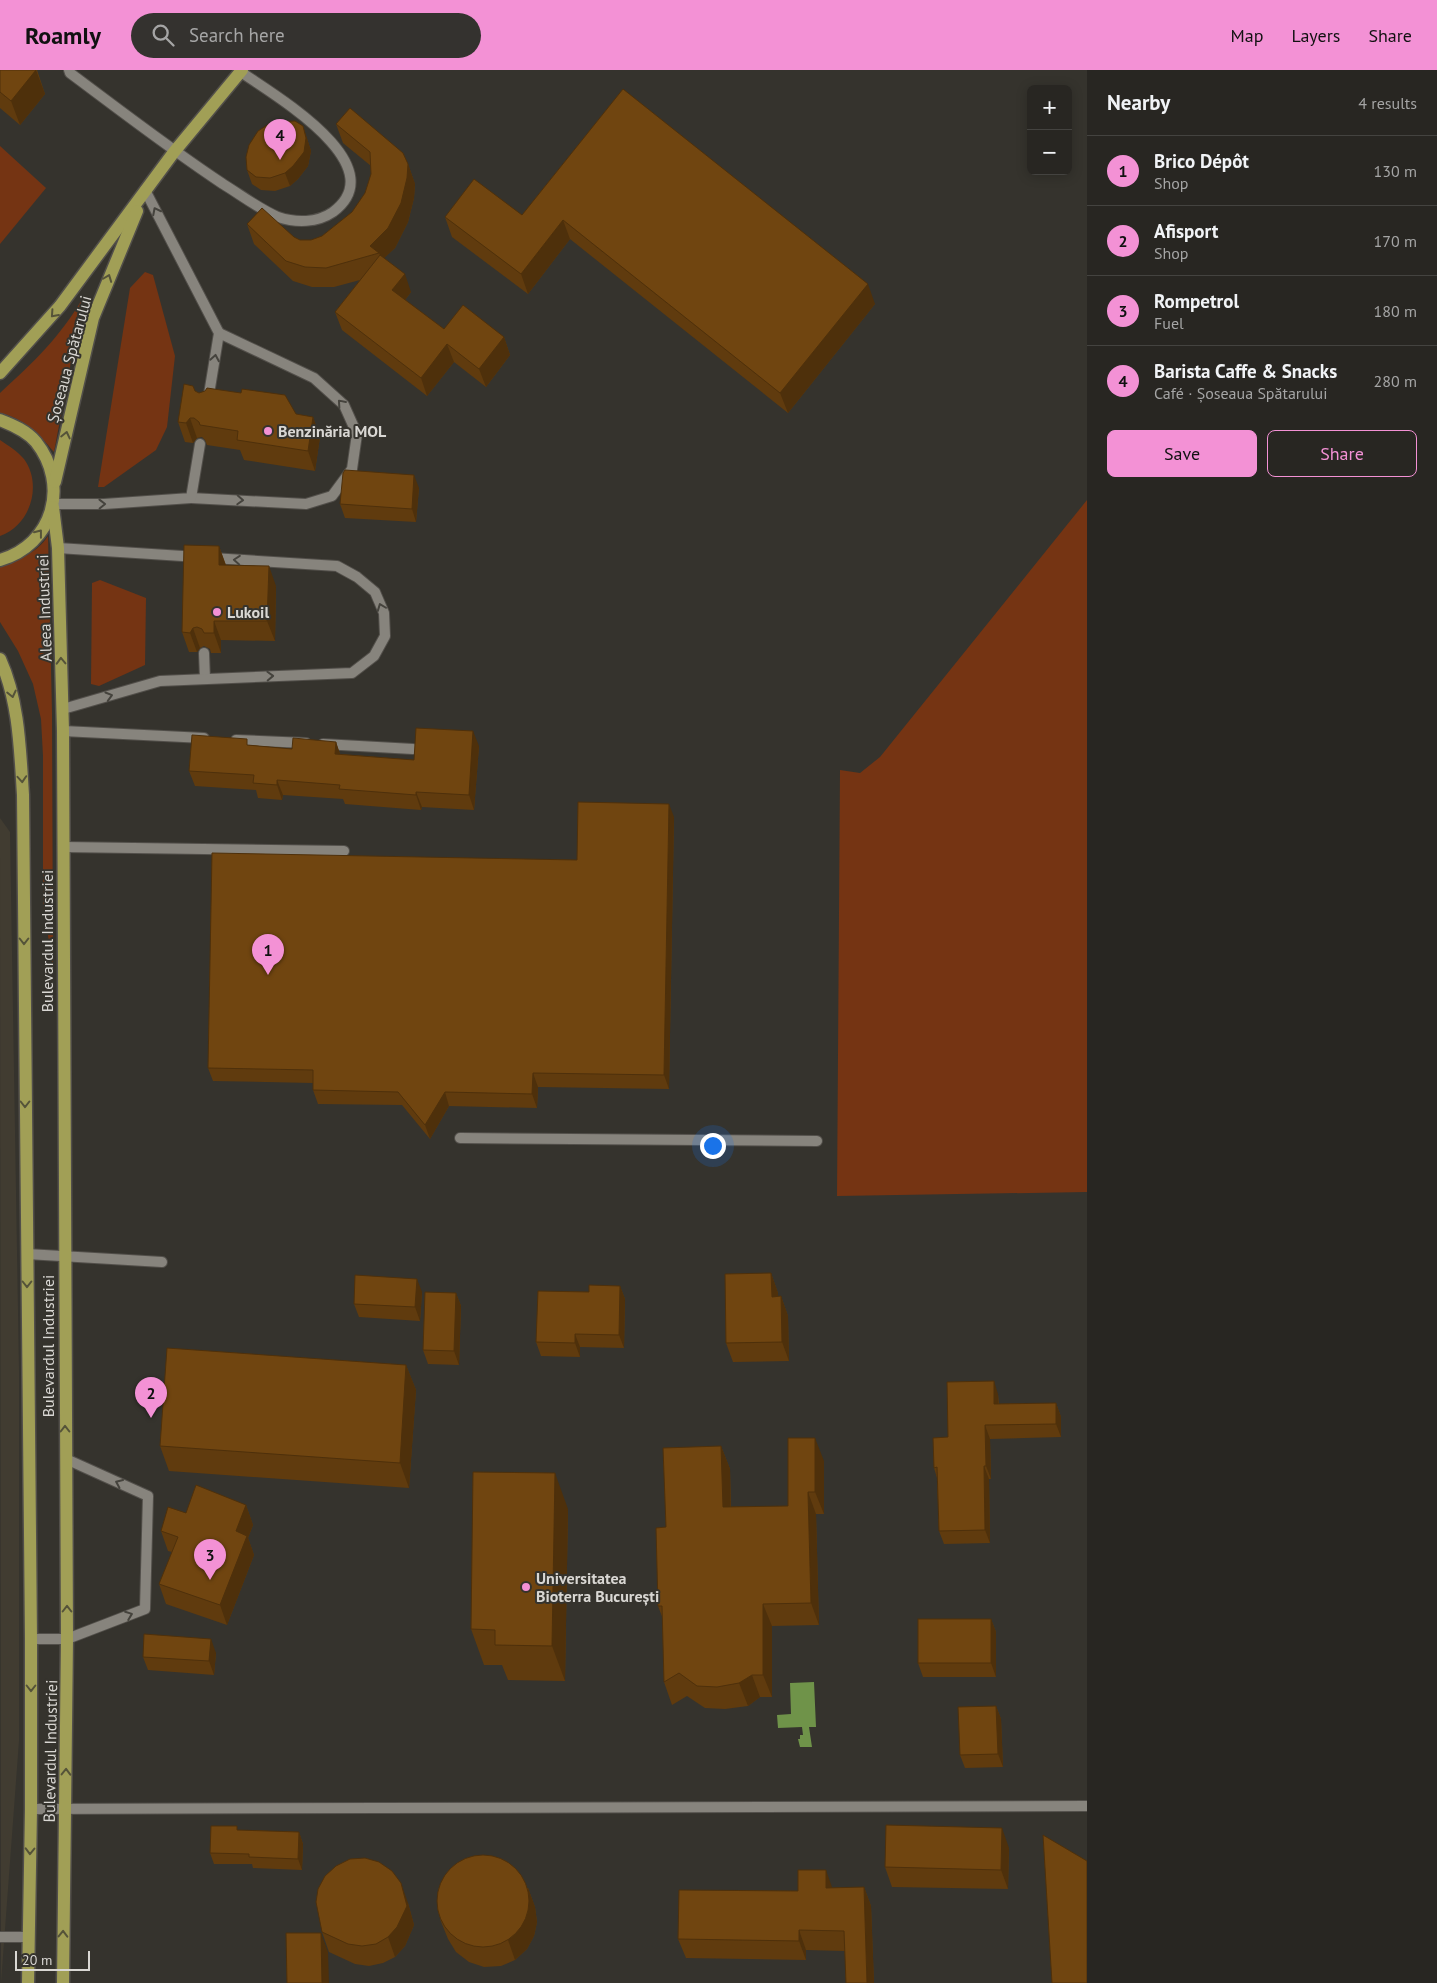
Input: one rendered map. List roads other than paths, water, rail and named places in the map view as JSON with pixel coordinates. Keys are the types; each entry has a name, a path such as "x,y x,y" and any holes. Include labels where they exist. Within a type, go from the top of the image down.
{"main road":[{"name":"Șoseaua Spătarului","path":"0,373 60,306 174,152 241,71"},
{"name":"Șoseaua Spătarului","path":"0,560 11,556 30,544 45,525 53,505 55,482 93,318 145,190"},
{"name":"Șoseaua Spătarului","path":"0,420 17,427 35,441 48,460 55,482"},
{"name":"Aleea Industriei","path":"53,505 58,548 63,709"},
{"name":"Bulevardul Industriei","path":"0,659 12,691 19,730 23,795 31,1640 28,1983"},
{"name":"Bulevardul Industriei","path":"63,709 67,1639 63,1983"}],"street":[{"path":"70,70 70,73 174,152 253,203 279,217 312,221 323,218 334,211 344,200 349,190 350,178 340,152 322,130 241,71"},
{"path":"53,505 104,504 191,498 306,504 332,496 352,469 357,434 344,404 314,378 219,333 145,190"},
{"path":"206,406 219,333"},
{"path":"191,498 200,444"},
{"path":"58,548 200,561 338,566 357,577 375,592 384,613 385,636 374,656 352,673 160,681 63,709"},
{"path":"204,653 205,679"},
{"path":"63,731 413,749"},
{"path":"63,847 344,851"},
{"path":"460,1138 817,1141"},
{"path":"27,1254 162,1262"},
{"path":"31,1640 67,1639 145,1609 148,1496 66,1459"},
{"path":"31,1809 1087,1806"},
{"path":"0,1937 28,1938"}],"place":[{"name":"Barista Caffe & Snacks","path":"280,160"},
{"name":"Benzinăria MOL","path":"268,431"},
{"name":"Lukoil","path":"217,612"},
{"name":"Brico Dépôt","path":"268,975"},
{"name":"Afisport","path":"151,1418"},
{"name":"Rompetrol","path":"210,1580"},
{"name":"Universitatea Bioterra București","path":"526,1587"}]}
